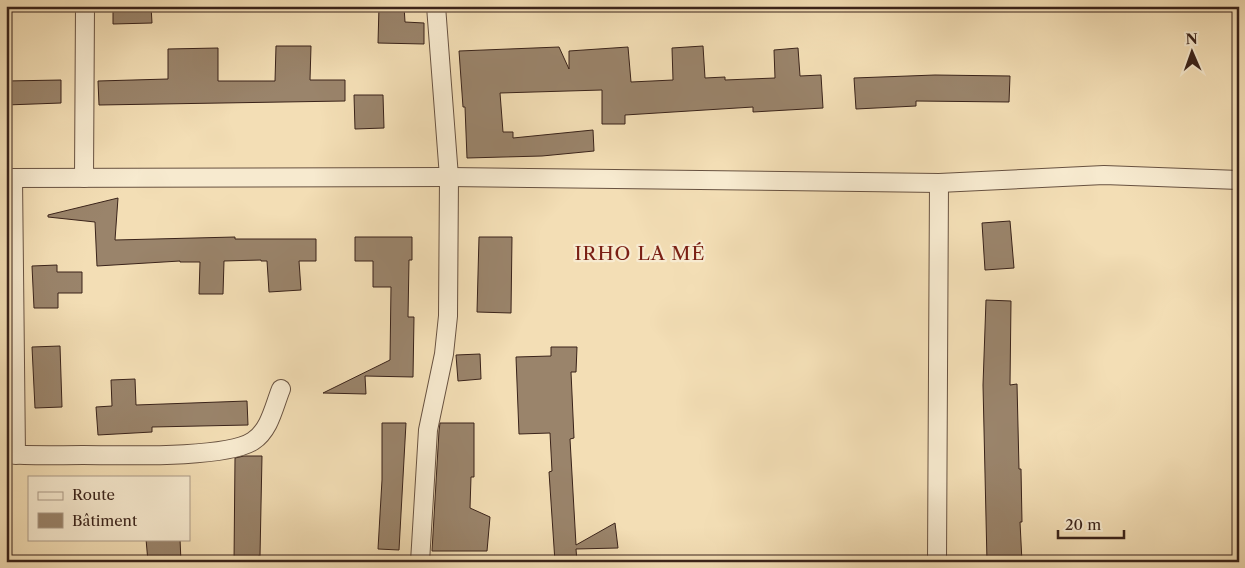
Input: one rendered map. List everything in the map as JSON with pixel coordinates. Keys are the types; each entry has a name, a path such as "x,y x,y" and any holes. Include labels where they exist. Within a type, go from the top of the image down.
{"street":[{"path":"84,178 85,6"},
{"path":"420,562 428,430 444,354 448,316 449,177 436,6"},
{"path":"281,388 266,429 252,442 231,449 199,453 130,455 11,455 9,178 449,177 939,183 1104,176 1239,180"},
{"path":"937,562 939,183"}],"building":[{"path":"113,6 151,6 152,23 113,24"},
{"path":"379,6 404,6 405,22 424,23 424,44 378,43"},
{"path":"276,46 311,46 310,80 345,80 345,101 99,105 98,81 168,79 168,49 218,48 218,81 275,81"},
{"path":"703,46 705,78 725,77 725,80 775,78 774,50 798,48 800,76 821,75 823,108 753,112 753,107 625,115 625,124 602,124 602,90 500,93 503,132 513,132 513,138 593,130 594,151 542,156 467,158 465,107 463,107 459,51 559,47 569,69 569,51 628,47 631,82 673,80 672,48"},
{"path":"935,75 1010,76 1009,102 916,101 916,106 856,109 854,78"},
{"path":"61,80 61,103 6,105 6,81"},
{"path":"354,95 383,95 384,128 355,129"},
{"path":"118,198 115,240 235,237 235,239 316,239 316,261 299,261 301,290 269,292 267,261 224,261 223,294 199,294 200,262 180,261 97,266 95,222 48,217 48,215"},
{"path":"1010,221 1014,268 985,270 982,223"},
{"path":"355,237 412,237 412,260 409,260 408,317 414,317 413,377 365,376 366,394 323,393 390,360 391,287 373,287 373,261 355,261"},
{"path":"479,237 512,237 511,313 477,312"},
{"path":"57,265 57,272 82,272 82,293 58,293 58,308 34,308 32,266"},
{"path":"986,300 1011,301 1010,385 1017,384 1019,469 1021,469 1022,522 1020,522 1022,562 987,562 983,385"},
{"path":"60,346 62,407 35,408 32,347"},
{"path":"551,347 577,347 576,372 571,372 574,438 570,439 576,545 615,523 618,548 576,549 577,562 555,562 549,472 552,471 550,433 519,434 516,357 551,356"},
{"path":"480,354 481,379 458,381 456,355"},
{"path":"135,379 136,405 247,401 248,425 152,427 152,432 98,435 96,407 112,406 111,380"},
{"path":"382,423 406,423 399,550 378,549 382,480"},
{"path":"440,423 474,423 474,477 471,477 470,508 490,517 487,551 432,551"},
{"path":"262,456 260,556 258,556 258,562 234,562 235,458"},
{"path":"146,540 180,540 181,562 148,562"}],"district":[{"name":"IRHO LA MÉ","path":"640,253"}]}
